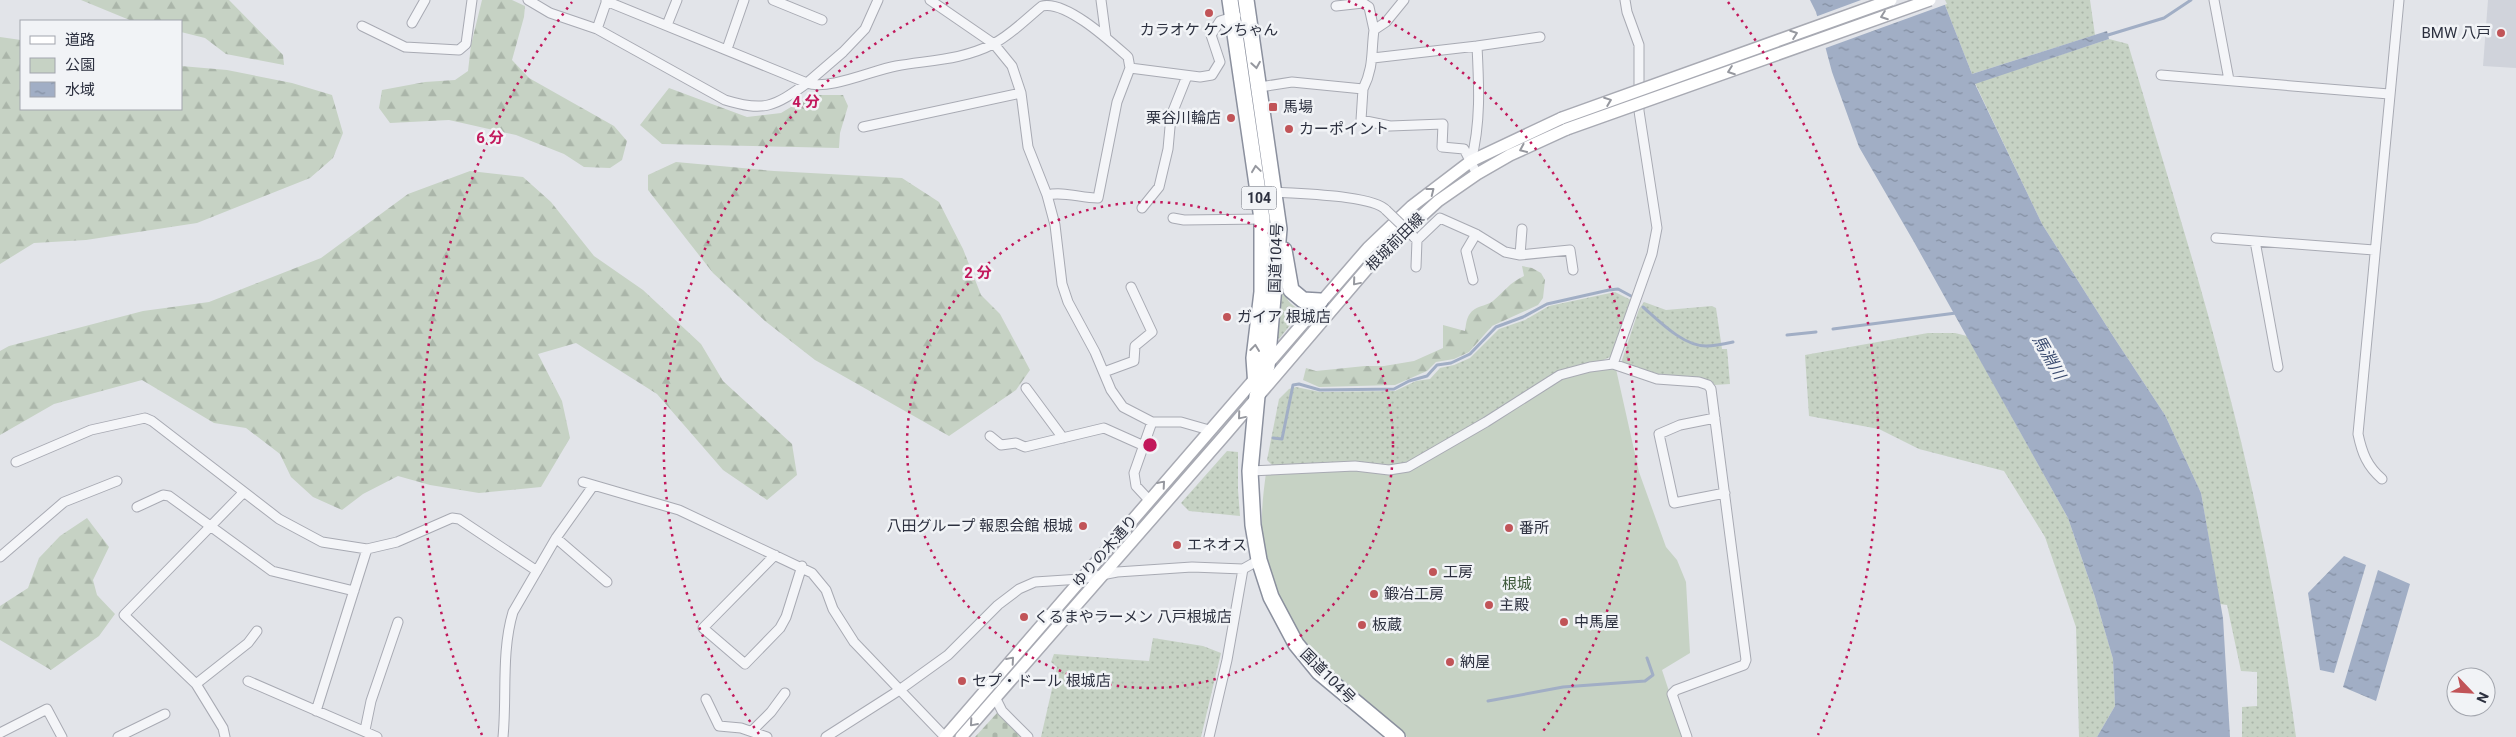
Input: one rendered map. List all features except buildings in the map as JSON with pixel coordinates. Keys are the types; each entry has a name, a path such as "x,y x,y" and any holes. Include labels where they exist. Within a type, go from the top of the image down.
{"highway":[{"name":"国道104号","path":"1230,0 1262,219 1262,284 1254,358 1257,396"},
{"name":"国道104号","path":"1247,7 1279,229 1266,366 1257,396 1250,470 1253,525 1258,560 1271,597 1296,644 1319,672 1397,737"},
{"path":"1279,229 1291,290 1303,300 1320,302"}],"street":[{"path":"412,23 425,0"},
{"path":"362,26 405,47 459,50 466,44 472,0"},
{"path":"528,0 550,13 597,29 725,100 748,107 768,106 786,98 807,83 843,52 865,29 878,0"},
{"path":"597,29 607,0 814,86 896,66 957,58 994,44 1049,2 1055,3 1085,19 1128,57 1130,68 1117,102 1098,198 1056,193 1047,195"},
{"path":"667,25 677,0"},
{"path":"727,49 744,0"},
{"path":"773,0 822,20"},
{"path":"930,0 994,44 1012,66 1022,93 1028,148 1047,195 1055,225 1062,284 1068,302 1104,372 1111,390 1123,407 1152,422 1181,422 1209,430"},
{"path":"1101,0 1106,38"},
{"path":"1613,364 1652,254 1657,228 1639,111 1639,45 1627,12 1625,0"},
{"path":"1565,124 1890,0"},
{"path":"1565,124 1930,0"},
{"path":"2214,0 2228,80"},
{"path":"2382,479 2371,470 2362,454 2358,434 2399,0"},
{"path":"1374,30 1386,22 1401,1"},
{"path":"1336,6 1364,3 1369,7 1374,30 1373,58 1363,89 1361,120 1390,126 1443,124 1442,147 1464,149 1478,174"},
{"path":"1130,68 1187,76 1200,77 1212,75 1220,62 1211,35 1220,21 1233,17 1247,7"},
{"path":"1373,58 1540,37"},
{"path":"1471,161 1476,141 1480,102 1477,46"},
{"path":"2161,75 2389,94"},
{"path":"1142,208 1159,187 1168,149 1171,116 1187,76"},
{"path":"1260,87 1292,82 1363,89"},
{"path":"863,127 1022,93"},
{"name":"根城前田線","path":"1266,366 1368,248 1412,206 1471,161 1565,124"},
{"name":"根城前田線","path":"1257,396 1378,256 1438,201 1478,174 1565,124"},
{"path":"1275,192 1353,199 1381,205 1416,239 1416,267"},
{"path":"1173,218 1184,220 1262,219"},
{"path":"1416,239 1440,218 1476,234 1505,252 1520,255 1570,250 1572,270"},
{"path":"1520,255 1522,229"},
{"path":"1473,280 1466,251 1476,234"},
{"path":"2216,238 2374,250"},
{"path":"2255,241 2278,367"},
{"path":"1104,372 1134,361 1135,346 1152,332 1131,287"},
{"path":"1250,470 1355,466 1389,470 1408,467 1486,422 1560,375 1590,367 1613,364 1657,379 1699,382 1708,385 1711,389 1746,660 1744,666 1676,690 1672,694 1687,737"},
{"name":"ゆりの木通り","path":"945,737 1266,366"},
{"path":"1026,388 1063,438"},
{"name":"ゆりの木通り","path":"961,737 1257,396"},
{"path":"16,462 90,430 145,418 152,421 279,519 322,542 368,549 397,542 452,518 459,519 536,571"},
{"path":"1715,418 1680,425 1659,434 1674,503 1725,493"},
{"path":"1149,500 1136,486 1134,473 1142,445 1152,422"},
{"path":"990,436 1001,445 1016,443 1025,447 1104,428 1142,445"},
{"path":"0,557 64,502 117,480"},
{"path":"583,482 678,510 802,566 818,578 826,590 833,609 854,642 898,691 945,737"},
{"path":"503,737 510,622 513,612 556,538 593,486"},
{"path":"225,737 223,728 196,684 124,615 213,526 243,493"},
{"path":"137,506 163,495 213,526 261,565 272,571 354,592"},
{"path":"556,538 607,582"},
{"path":"316,710 368,549"},
{"path":"775,555 703,628 745,664 780,628 786,617 802,566"},
{"path":"826,737 898,691 948,655 998,604 1019,589 1035,582 1081,579 1101,574 1192,567 1243,569 1258,560"},
{"path":"1209,737 1227,660 1243,569"},
{"path":"364,730 371,701 398,622"},
{"path":"196,684 248,643 256,631"},
{"path":"248,681 377,737"},
{"path":"752,732 785,694"},
{"path":"995,698 1002,711 1028,737"},
{"path":"706,700 719,726 741,728 767,737"},
{"path":"0,732 46,708 62,737"},
{"path":"118,737 165,714"}],"shaded area":[{"name":"BMW 八戸","path":"2488,0 2516,0 2516,68 2483,66"}],"green space":[{"path":"81,0 229,0 283,55 284,65 226,54 205,38 182,32 182,20 130,20"},
{"path":"482,0 512,0 525,6 524,17 512,60 529,78 614,126 627,141 622,160 610,168 584,167 564,154 516,135 449,120 390,123 379,108 382,90 425,82 455,80 468,71 471,45"},
{"path":"1943,0 2090,0 2095,35 1972,74"},
{"path":"0,37 20,40 20,110 182,110 182,66 227,70 292,83 332,95 343,133 333,158 310,178 197,223 86,240 34,243 0,264"},
{"path":"2109,39 2128,44 2214,336 2247,467 2266,556 2283,647 2296,737 2242,737 2242,707 2257,706 2257,672 2241,671 2227,605 2220,604 2201,493 2165,415 2042,224 1975,83"},
{"path":"669,88 747,117 781,113 811,95 843,95 848,106 840,133 839,148 662,144 640,125"},
{"path":"676,162 774,171 902,178 939,202 963,249 981,295 1000,314 1030,370 1016,390 949,436 815,360 765,321 713,273 648,190 648,175"},
{"path":"470,171 523,177 551,202 594,256 643,290 701,344 723,381 792,444 797,475 767,500 723,470 657,394 576,343 538,354 562,401 570,438 541,487 479,493 430,485 398,476 363,494 342,510 313,497 291,477 280,454 246,428 214,423 142,380 54,404 0,435 0,351 9,346 143,311 209,302 321,258 408,194"},
{"path":"1522,266 1532,268 1541,273 1545,280 1543,298 1538,305 1492,326 1469,352 1454,359 1436,362 1427,371 1395,385 1319,387 1303,380 1306,368 1316,371 1384,366 1414,361 1443,348 1443,325 1465,331 1467,319 1471,312 1493,301 1511,284 1524,276"},
{"path":"1282,292 1285,292 1290,303 1302,310 1279,339 1276,337"},
{"path":"1615,292 1631,300 1620,339 1612,356 1502,408 1416,460 1394,467 1273,466 1267,460 1279,399 1289,389 1296,387 1320,392 1395,391 1416,381 1430,379 1440,368 1454,365 1470,358 1499,329 1525,320 1549,306"},
{"path":"1644,302 1666,310 1712,306 1716,308 1722,349 1727,349 1730,384 1714,385 1713,382 1701,378 1656,376 1623,365 1622,360 1639,309"},
{"path":"1928,333 1955,333 1967,336 2068,518 2095,597 2113,659 2115,706 2097,737 2079,737 2076,627 2045,537 2004,471 1919,449 1879,429 1809,416 1805,355"},
{"name":"根城","path":"1605,369 1616,369 1639,472 1666,547 1677,560 1686,582 1690,653 1662,670 1684,737 1407,737 1392,722 1342,685 1326,670 1297,632 1285,610 1267,564 1263,540 1262,512 1266,473 1355,469 1394,472 1562,378"},
{"path":"1227,451 1238,452 1240,516 1189,511 1181,503"},
{"path":"87,518 109,547 93,580 97,595 115,614 99,636 51,670 0,640 0,606 28,588 39,558 60,536"},
{"path":"1153,638 1203,646 1221,653 1201,737 1041,737 1057,667 1051,662 1054,654 1149,661"},
{"path":"997,713 1023,737 975,737"}],"water":[{"name":"馬淵川","path":"1810,0 1943,0 1972,74 2107,31 2109,39 1975,84 2042,224 2165,415 2201,493 2223,618 2230,737 2097,737 2115,706 2113,659 2095,597 2068,518 1859,147 1832,72 1816,12"},
{"path":"2344,556 2366,565 2334,673 2320,670 2308,593"},
{"path":"2378,570 2410,584 2376,701 2343,687"}],"pier":[{"path":"1861,0 1945,0 1947,4 1823,49 1815,17"}],"waterway":[{"path":"2108,35 2164,18 2191,0"},
{"path":"1273,438 1282,439 1293,385 1299,384 1320,390 1394,389 1409,381 1427,376 1437,365 1451,363 1470,354 1496,327 1523,317 1547,304 1618,289 1631,296"},
{"path":"1643,307 1672,332 1689,342 1706,346 1733,342"},
{"path":"1833,329 1956,313"},
{"path":"1787,335 1816,332"},
{"path":"1488,701 1563,687 1645,681 1653,675 1647,658"}],"place":[{"name":"カラオケ ケンちゃん","path":"1209,13"},
{"name":"BMW 八戸","path":"2501,33"},
{"name":"馬場","path":"1273,107"},
{"name":"栗谷川輪店","path":"1231,118"},
{"name":"カーポイント","path":"1289,129"},
{"name":"ガイア 根城店","path":"1227,317"},
{"name":"八田グループ 報恩会館 根城","path":"1083,526"},
{"name":"番所","path":"1509,528"},
{"name":"エネオス","path":"1177,545"},
{"name":"工房","path":"1433,572"},
{"name":"鍛冶工房","path":"1374,594"},
{"name":"主殿","path":"1489,605"},
{"name":"くるまやラーメン 八戸根城店","path":"1024,617"},
{"name":"中馬屋","path":"1564,622"},
{"name":"板蔵","path":"1362,625"},
{"name":"納屋","path":"1450,662"},
{"name":"セプ・ドール 根城店","path":"962,681"}]}
